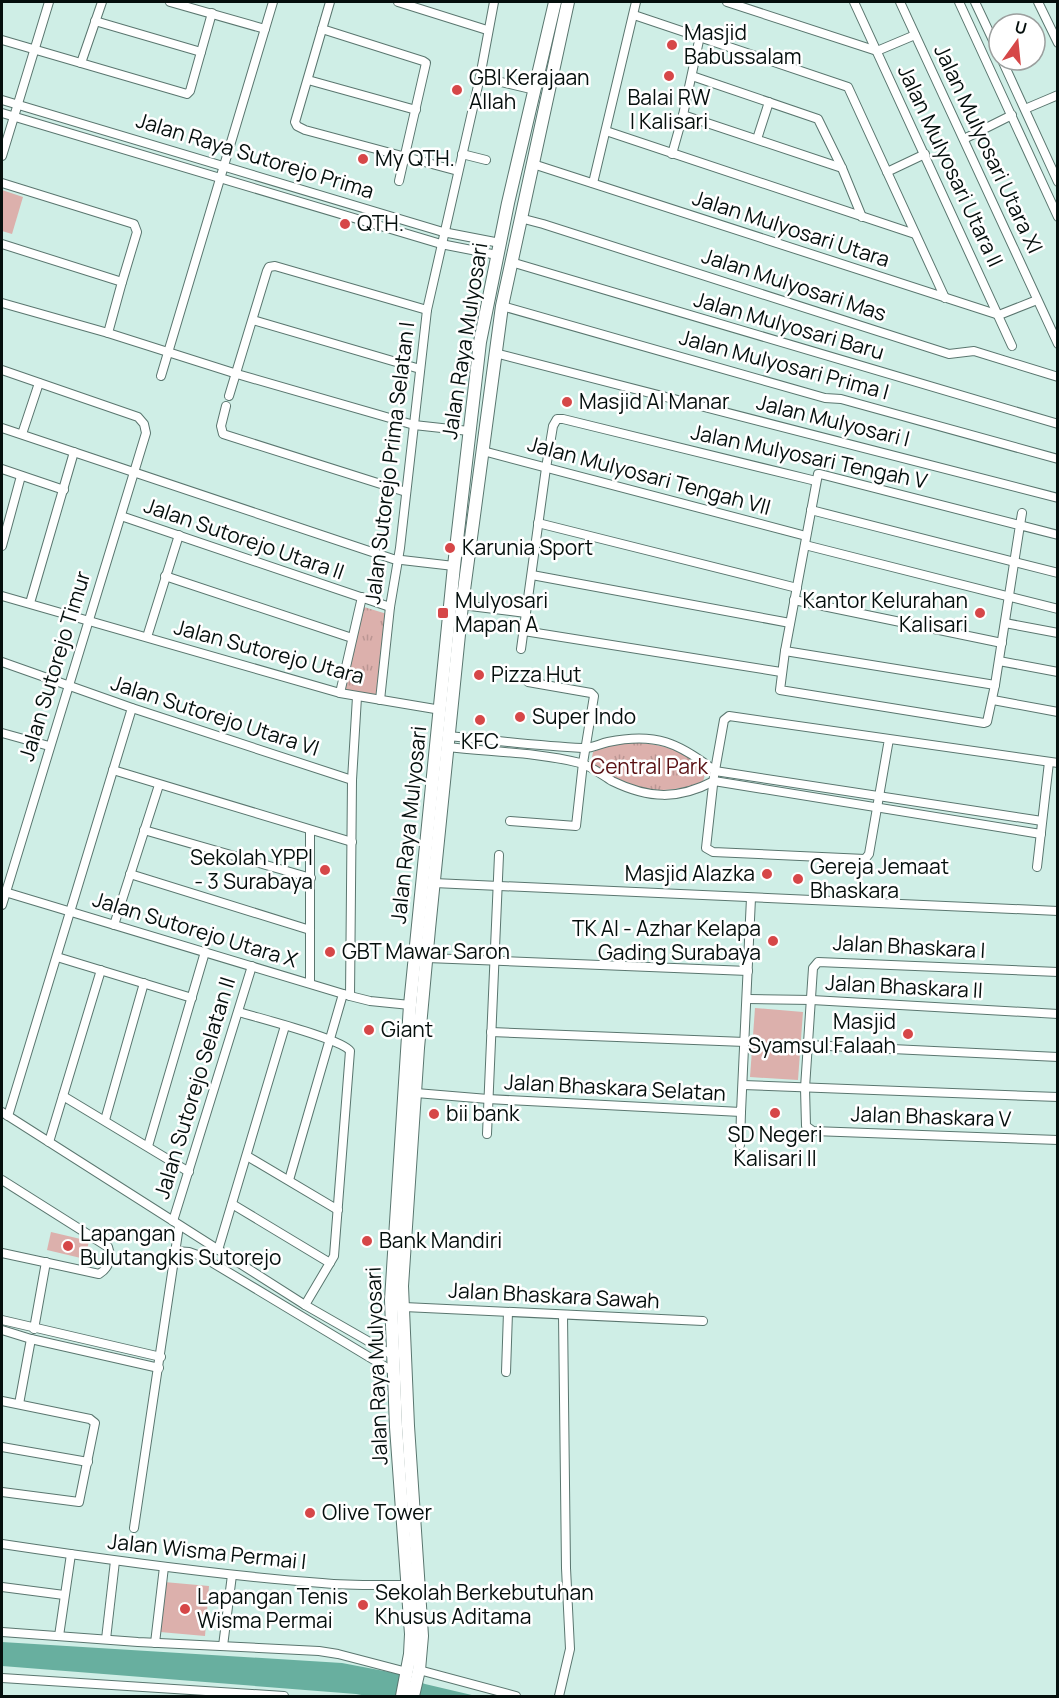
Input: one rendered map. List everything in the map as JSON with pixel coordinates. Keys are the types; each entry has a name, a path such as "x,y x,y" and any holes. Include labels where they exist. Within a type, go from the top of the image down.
{"main road":[{"name":"Jalan Raya Mulyosari","path":"408,1131 416,1093 427,958 423,929 441,710 459,584 483,451 502,306 532,164 550,55 555,2"},
{"name":"Jalan Raya Mulyosari","path":"402,1696 412,1674 422,1636 402,1426 394,1372 391,1300 408,1131 410,1005 423,929 434,883 462,605 454,566 483,321 536,90 567,2"},
{"path":"476,371 493,373"},
{"name":"Jalan Raya Mulyosari","path":"406,1149 402,1286 404,1307 402,1426 413,1696"}],"street":[{"path":"2,156 50,2"},
{"path":"81,63 102,2"},
{"path":"170,2 265,29"},
{"path":"161,376 273,2"},
{"path":"330,2 296,122 298,127 458,171"},
{"path":"398,2 487,30"},
{"name":"Jalan Sutorejo Prima Selatan I","path":"380,700 427,310 480,77 494,2"},
{"path":"593,183 636,2"},
{"path":"727,2 877,51 915,34"},
{"name":"Jalan Mulyosari Utara II","path":"854,2 1012,346"},
{"name":"Jalan Mulyosari Utara XI","path":"900,2 1058,344"},
{"path":"959,2 1058,217"},
{"path":"975,2 987,27"},
{"path":"1038,2 1058,43"},
{"path":"2,40 187,94 190,91 212,13"},
{"path":"634,15 845,85 850,90 945,298"},
{"path":"95,21 201,52"},
{"path":"971,30 985,23"},
{"path":"322,29 425,62 426,68 399,181"},
{"path":"672,154 700,36"},
{"path":"1008,72 1058,182"},
{"path":"692,76 818,118 862,217"},
{"path":"480,77 536,90"},
{"path":"308,80 416,110"},
{"path":"1025,109 1058,95"},
{"name":"Jalan Raya Sutorejo Prima","path":"2,100 499,249"},
{"path":"757,139 768,102"},
{"name":"Jalan Raya Sutorejo Prima","path":"2,113 441,244 499,249"},
{"path":"683,115 842,168"},
{"path":"964,139 1012,115"},
{"path":"606,131 915,234"},
{"path":"462,154 486,160"},
{"path":"887,172 925,154"},
{"name":"Jalan Mulyosari Utara","path":"532,164 999,315"},
{"path":"2,183 134,224 137,232 108,333"},
{"name":"Jalan Mulyosari Mas","path":"520,218 949,354 974,351 1058,377"},
{"path":"2,244 122,282"},
{"name":"Jalan Mulyosari Baru","path":"511,262 1058,424"},
{"path":"229,396 267,270 273,266 427,310"},
{"path":"999,315 1037,300"},
{"path":"2,303 414,425 469,431"},
{"name":"Jalan Mulyosari Prima I","path":"502,306 825,398 841,399 1058,459"},
{"path":"253,320 420,369"},
{"name":"Jalan Mulyosari I","path":"495,353 1058,498"},
{"name":"Jalan Sutorejo Timur","path":"2,370 138,417 146,433 2,904"},
{"path":"22,434 39,383"},
{"path":"226,406 221,426 223,434 406,492"},
{"name":"Jalan Mulyosari Tengah V","path":"546,468 554,422 557,419 563,419 816,481 820,474 1058,535"},
{"path":"2,428 397,560 454,566"},
{"name":"Jalan Mulyosari Tengah VII","path":"483,451 1058,609"},
{"path":"30,603 74,452"},
{"path":"521,649 546,468"},
{"path":"2,469 64,490"},
{"path":"2,546 6,517 21,476"},
{"path":"816,481 785,651 781,691 984,723 988,720 993,700 1022,513"},
{"path":"811,510 1058,573"},
{"name":"Jalan Sutorejo Utara II","path":"121,516 390,607"},
{"path":"538,523 797,588"},
{"path":"147,637 179,536"},
{"path":"532,574 790,623"},
{"path":"165,576 352,638"},
{"name":"Jalan Sutorejo Utara","path":"2,596 340,693 441,710"},
{"path":"340,693 362,597"},
{"path":"794,600 1002,643"},
{"path":"462,605 526,613"},
{"path":"1005,623 1058,633"},
{"path":"524,631 782,672"},
{"path":"785,651 995,685"},
{"path":"999,661 1058,672"},
{"name":"Jalan Sutorejo Utara VI","path":"2,662 132,708 352,780"},
{"path":"510,821 575,827 594,695 528,682"},
{"path":"289,1180 330,1040 347,995 352,780 357,697"},
{"path":"993,700 1058,712"},
{"path":"132,708 57,957 5,1114 305,1305 394,1356"},
{"path":"889,739 869,854 864,859 707,850 705,842 715,771 724,720 729,716 889,739 1053,763 1042,821 1037,867"},
{"path":"2,733 49,746"},
{"path":"447,741 531,743 585,749 609,742 640,738 656,740 673,743 690,752 715,771 1042,821"},
{"path":"447,741 583,764 631,789 652,795 689,793 714,781 1041,834"},
{"path":"530,755 531,743"},
{"path":"113,770 352,842"},
{"path":"114,925 159,784"},
{"path":"144,830 311,878"},
{"path":"310,830 310,983"},
{"name":"Jalan Bhaskara Selatan","path":"487,1134 499,855"},
{"path":"130,874 310,930"},
{"path":"434,883 1058,911"},
{"name":"Jalan Sutorejo Utara X","path":"5,892 347,995 370,1001 410,1005"},
{"name":"Jalan Bhaskara Selatan","path":"416,1093 741,1112 751,898"},
{"path":"148,1146 205,952"},
{"path":"57,957 192,998"},
{"path":"427,958 748,971"},
{"name":"Jalan Bhaskara I","path":"806,1126 813,966 821,961 1058,972"},
{"name":"Jalan Sutorejo Selatan II","path":"134,1528 176,1251 176,1223 252,966"},
{"path":"49,1142 101,970"},
{"path":"105,1120 144,983"},
{"name":"Jalan Bhaskara II","path":"748,999 812,1000 1058,1014"},
{"path":"239,1012 330,1040 347,1047 350,1053 334,1256 305,1305"},
{"path":"218,1250 285,1026"},
{"path":"491,1032 745,1042"},
{"path":"808,1045 1058,1057"},
{"path":"743,1085 1058,1097"},
{"path":"63,1096 189,1173"},
{"path":"740,1145 741,1112"},
{"name":"Jalan Bhaskara V","path":"806,1126 813,1131 1056,1140"},
{"path":"247,1156 338,1210"},
{"path":"2,1180 108,1247 110,1253 105,1271 99,1274 2,1253"},
{"path":"232,1204 330,1263"},
{"path":"176,1251 189,1252 203,1257 394,1372"},
{"path":"34,1329 46,1262"},
{"name":"Jalan Bhaskara Sawah","path":"404,1307 703,1322"},
{"path":"506,1372 508,1312"},
{"path":"560,1696 570,1649 566,1568 563,1315"},
{"path":"2,1320 160,1357"},
{"path":"2,1330 31,1339 159,1368"},
{"path":"20,1404 31,1339"},
{"path":"2,1401 94,1420 95,1423 80,1502 2,1492"},
{"path":"2,1448 88,1462"},
{"name":"Jalan Wisma Permai I","path":"2,1544 232,1575 324,1584 409,1585"},
{"path":"59,1636 71,1554"},
{"path":"106,1639 116,1561"},
{"path":"155,1643 164,1567"},
{"path":"223,1646 232,1575"},
{"path":"2,1587 64,1595"},
{"path":"2,1632 338,1654 412,1674 516,1696"},
{"path":"2,1678 284,1696"}],"green space":[{"path":"2,190 23,197 12,234 2,231"},
{"path":"364,607 387,614 377,697 342,692"},
{"name":"Central Park","path":"640,743 667,748 691,758 706,770 703,782 672,789 645,788 619,779 591,763 593,752 616,745"},
{"path":"755,1008 803,1012 798,1080 750,1077"},
{"name":"Lapangan Bulutangkis Sutorejo","path":"51,1232 89,1241 85,1259 47,1250"},
{"name":"Lapangan Tenis Wisma Permai","path":"164,1582 209,1586 205,1636 160,1632"}],"shaded area":[{"path":"2,1642 342,1663 400,1674 425,1684 476,1696 367,1696 2,1666"}],"place":[{"name":"Masjid Babussalam","path":"672,45"},
{"name":"Balai RW I Kalisari","path":"669,76"},
{"name":"GBI Kerajaan Allah","path":"457,90"},
{"name":"My QTH.","path":"363,159"},
{"name":"QTH.","path":"345,224"},
{"name":"Masjid Al Manar","path":"567,402"},
{"name":"Karunia Sport","path":"450,548"},
{"name":"Mulyosari Mapan A","path":"443,613"},
{"name":"Kantor Kelurahan Kalisari","path":"980,613"},
{"name":"Pizza Hut","path":"479,675"},
{"name":"Super Indo","path":"520,717"},
{"name":"KFC","path":"480,720"},
{"name":"Sekolah YPPI - 3 Surabaya","path":"325,870"},
{"name":"Masjid Alazka","path":"767,874"},
{"name":"Gereja Jemaat Bhaskara","path":"798,879"},
{"name":"TK Al - Azhar Kelapa Gading Surabaya","path":"773,941"},
{"name":"GBT Mawar Saron","path":"330,952"},
{"name":"Giant","path":"369,1030"},
{"name":"Masjid Syamsul Falaah","path":"908,1034"},
{"name":"SD Negeri Kalisari II","path":"775,1113"},
{"name":"bii bank","path":"434,1114"},
{"name":"Bank Mandiri","path":"367,1241"},
{"name":"Lapangan Bulutangkis Sutorejo","path":"68,1246"},
{"name":"Olive Tower","path":"310,1513"},
{"name":"Sekolah Berkebutuhan Khusus Aditama","path":"363,1605"},
{"name":"Lapangan Tenis Wisma Permai","path":"185,1609"}]}
